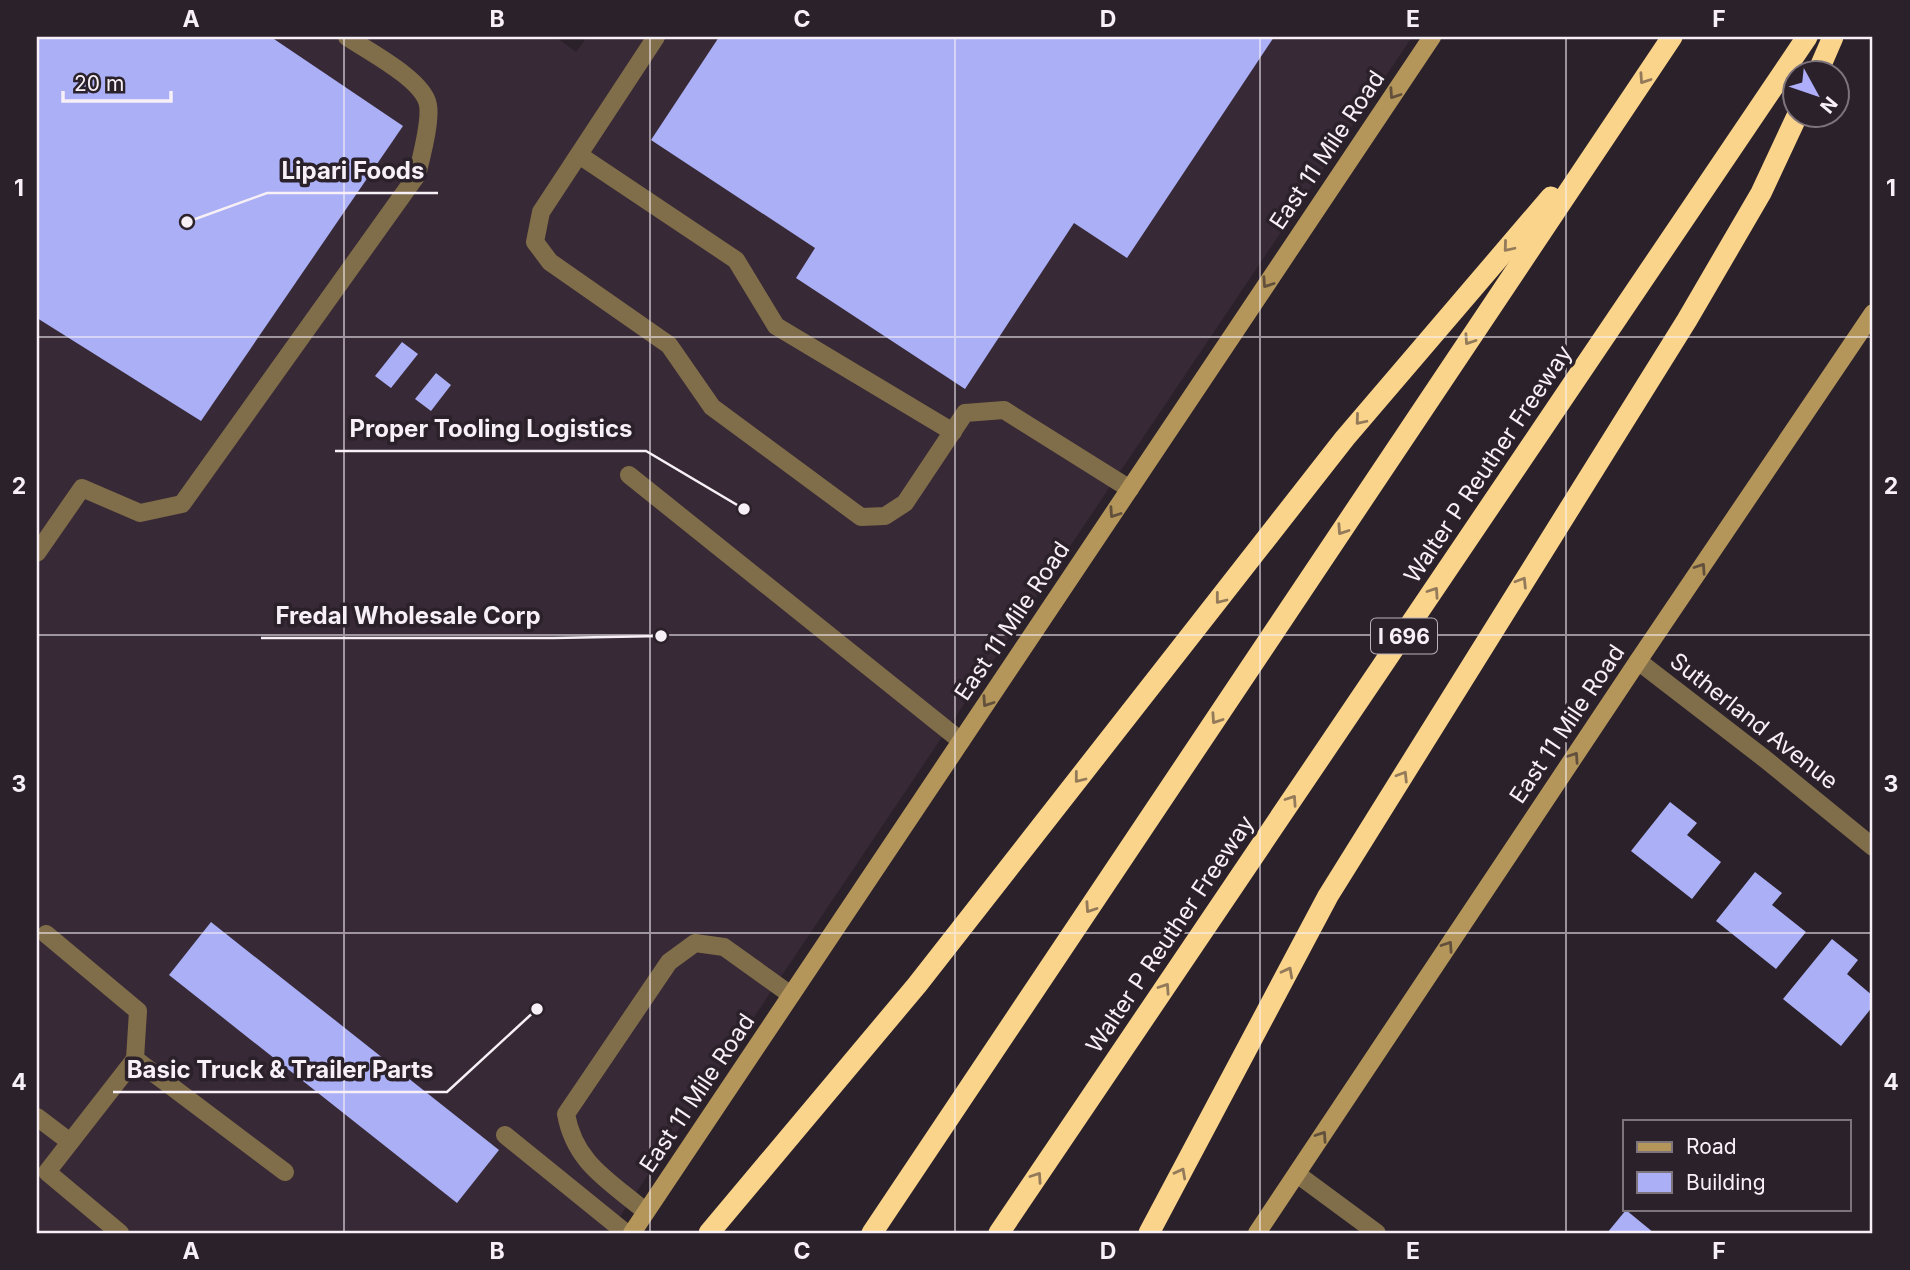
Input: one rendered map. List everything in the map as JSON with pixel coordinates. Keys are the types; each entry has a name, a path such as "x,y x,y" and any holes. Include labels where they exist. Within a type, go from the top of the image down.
{"highway":[{"path":"872,1233 1672,37"},
{"name":"Walter P Reuther Freeway","path":"999,1233 1807,37"},
{"path":"1822,60 1833,37"},
{"path":"709,1233 917,985 1345,438 1616,121"},
{"path":"1149,1233 1328,896 1687,320 1762,193 1791,130"}],"main road":[{"name":"East 11 Mile Road","path":"632,1233 1130,489 1427,39"},
{"name":"East 11 Mile Road","path":"1257,1233 1873,313"}],"street":[{"path":"37,553 82,488 140,513 182,504 416,175 425,141 428,105 416,84 346,37"},
{"path":"656,37 541,212 535,242 550,262 668,345 712,407 861,517 885,516 905,503 965,412 1004,410 1130,489"},
{"path":"579,155 736,260 776,326 953,432"},
{"path":"629,475 961,741"},
{"name":"Sutherland Avenue","path":"1638,661 1873,847"},
{"path":"46,934 138,1011 135,1059 47,1172 116,1232"},
{"path":"646,1212 583,1159 570,1135 566,1114 669,962 695,943 724,947 791,996"},
{"path":"135,1059 285,1172"},
{"path":"37,1117 70,1142"},
{"path":"505,1135 626,1233"},
{"path":"1297,1174 1377,1233"}],"shaded area":[{"path":"37,37 556,37 576,52 587,37 1412,37 609,1233 37,1233"}],"building":[{"path":"37,37 271,37 403,126 201,421 37,318"},
{"path":"719,37 1274,37 1127,258 1074,223 965,389 796,278 815,248 651,140"},
{"path":"402,342 418,354 391,388 375,376"},
{"path":"436,373 451,385 431,411 415,399"},
{"path":"1670,802 1697,823 1687,835 1721,862 1692,899 1631,851"},
{"path":"1755,872 1782,893 1772,905 1806,932 1776,969 1716,921"},
{"path":"211,922 499,1150 457,1203 169,975"},
{"path":"1832,939 1858,960 1847,974 1873,996 1873,1006 1841,1046 1783,999"},
{"path":"1626,1210 1654,1233 1607,1233"}],"place":[{"name":"Lipari Foods","path":"187,222"},
{"name":"Proper Tooling Logistics","path":"744,509"},
{"name":"Fredal Wholesale Corp","path":"661,636"},
{"name":"Basic Truck & Trailer Parts","path":"537,1009"}]}
